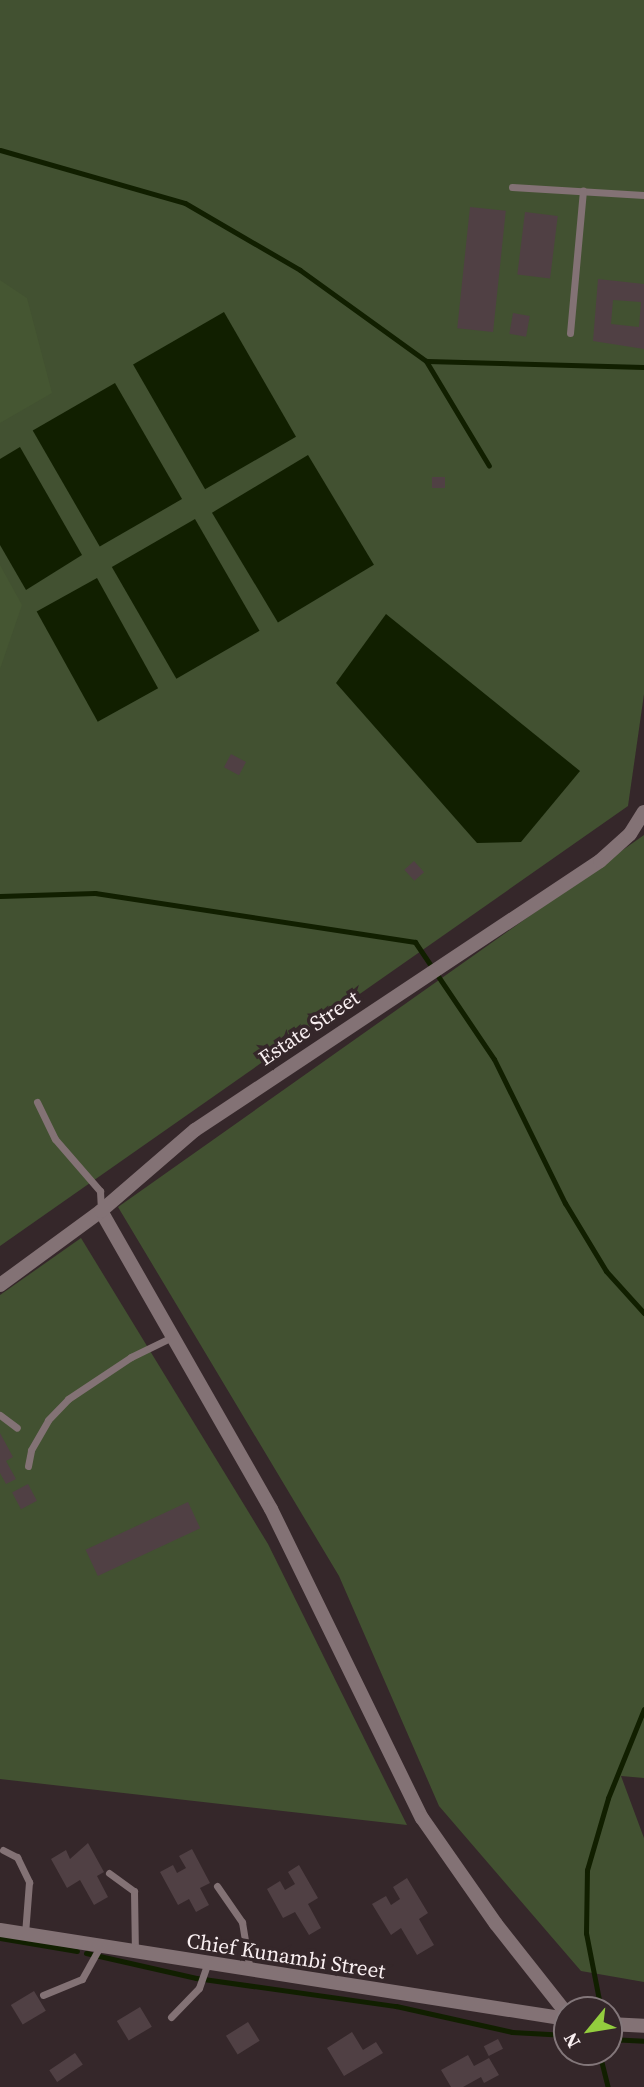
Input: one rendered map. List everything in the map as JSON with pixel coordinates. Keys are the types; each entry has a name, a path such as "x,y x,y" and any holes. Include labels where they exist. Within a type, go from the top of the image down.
{"street":[{"name":"Estate Street","path":"0,1285 101,1211 195,1130 600,861 630,834 644,812"},
{"path":"101,1211 271,1508 422,1818 496,1924 553,1998"},
{"name":"Chief Kunambi Street","path":"0,1930 251,1972 553,2014"},
{"path":"623,2025 644,2026"}],"lane":[{"path":"512,187 644,195"},
{"path":"570,333 583,191"},
{"path":"37,1102 55,1139 100,1191 101,1211"},
{"path":"28,1466 31,1450 42,1430 68,1399 120,1363 173,1336"},
{"path":"0,1415 17,1429"},
{"path":"3,1850 16,1857 29,1882 25,1935"},
{"path":"109,1873 134,1891 135,1954"},
{"path":"217,1886 242,1922 251,1972"},
{"path":"43,1994 82,1979 99,1948"},
{"path":"171,2017 199,1987 207,1965"}],"shaded area":[{"path":"0,0 644,0 644,694 628,806 0,1246"},
{"path":"0,280 27,298 52,393 0,423"},
{"path":"224,312 296,437 205,489 133,365"},
{"path":"115,383 182,499 100,547 33,430"},
{"path":"20,447 82,555 26,590 0,545 0,459"},
{"path":"308,455 374,565 278,622 212,513"},
{"path":"195,519 260,631 176,679 112,567"},
{"path":"0,565 22,605 0,669"},
{"path":"97,578 158,688 98,722 37,611"},
{"path":"386,614 580,771 521,842 477,843 336,683"},
{"path":"644,835 644,1778 621,1776 644,1838 644,1982 581,1971 439,1806 339,1576 118,1207"},
{"path":"81,1238 268,1544 407,1825 0,1779 0,1295"}],"building":[{"path":"470,207 506,211 493,332 457,328"},
{"path":"525,212 558,216 550,279 517,275"},
{"path":"598,279 644,284 644,349 593,341","holes":["613,300 641,302 639,327 611,324"]},
{"path":"513,313 530,316 526,337 509,334"},
{"path":"432,477 445,477 445,488 432,488"},
{"path":"231,754 246,762 239,775 224,767"},
{"path":"414,861 424,872 414,881 404,870"},
{"path":"0,1433 13,1457 6,1461 16,1479 6,1484 0,1473"},
{"path":"28,1484 37,1501 21,1509 12,1492"},
{"path":"188,1502 200,1528 98,1576 86,1550"},
{"path":"88,1843 104,1872 97,1876 108,1897 94,1905 80,1880 67,1888 51,1859 66,1850 70,1859"},
{"path":"192,1849 210,1883 200,1888 209,1905 196,1912 189,1899 178,1905 160,1872 173,1865 177,1873 186,1868 179,1856"},
{"path":"299,1865 318,1898 308,1904 321,1928 309,1935 295,1912 283,1918 267,1889 280,1881 285,1890 295,1884 288,1872"},
{"path":"407,1878 428,1913 419,1919 434,1945 417,1955 401,1928 391,1935 372,1904 386,1896 391,1905 400,1899 393,1887"},
{"path":"34,1991 46,2011 23,2025 11,2005"},
{"path":"140,2007 152,2027 129,2041 117,2021"},
{"path":"248,2022 260,2041 238,2054 226,2036"},
{"path":"352,2032 363,2050 376,2042 383,2053 344,2076 327,2048"},
{"path":"498,2039 503,2049 489,2056 484,2046"},
{"path":"75,2053 83,2065 57,2082 49,2070"},
{"path":"468,2055 474,2066 489,2058 499,2075 484,2083 481,2077 463,2087 451,2087 441,2070"}],"waterway":[{"path":"0,150 185,203 300,270 426,361 489,466"},
{"path":"427,361 644,367"},
{"path":"0,896 95,893 415,942 494,1059 565,1203 606,1271 644,1313"},
{"path":"598,1996 586,1933 587,1870 608,1798 644,1709"},
{"path":"0,1938 77,1951"},
{"path":"86,1953 196,1978 396,2006 512,2032 553,2034"},
{"path":"623,2040 644,2041"},
{"path":"603,2066 608,2087"}]}
